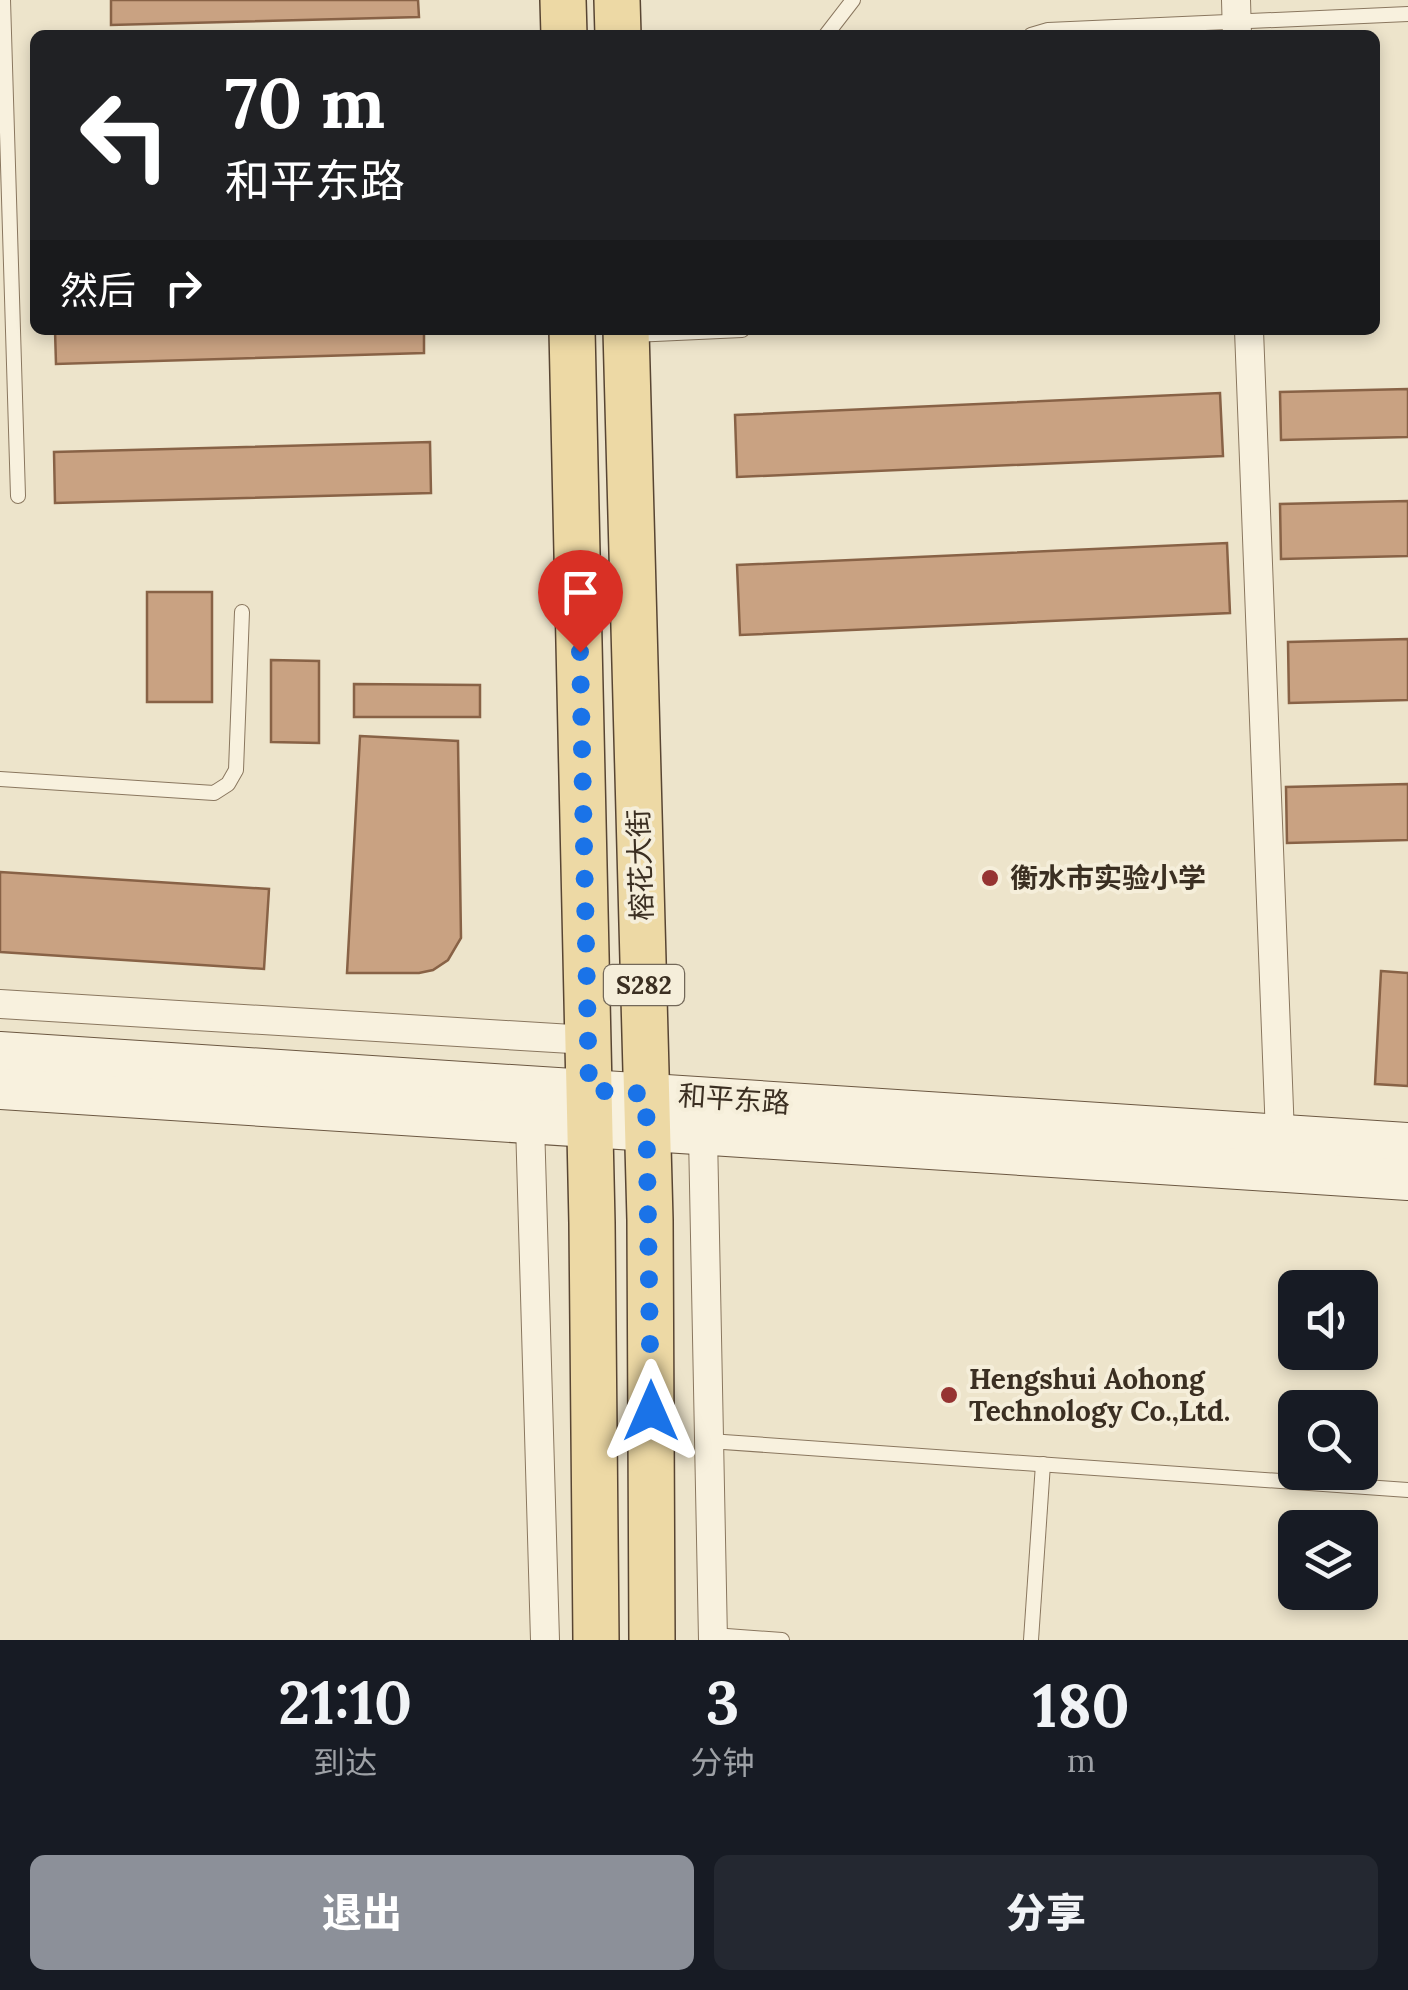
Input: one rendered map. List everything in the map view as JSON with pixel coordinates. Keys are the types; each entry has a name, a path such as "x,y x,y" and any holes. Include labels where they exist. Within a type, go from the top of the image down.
{"main road":[{"path":"563,0 564,30"},
{"path":"617,0 618,30"},
{"name":"榕花大街","path":"572,335 596,1640"},
{"name":"榕花大街","path":"626,335 647,1112 652,1640"},
{"name":"和平东路","path":"0,1052 589,1109 1408,1143"},
{"name":"和平东路","path":"0,1089 530,1124 589,1109"},
{"name":"和平东路","path":"647,1112 702,1134 1408,1180"}],"street":[{"path":"1248,335 1280,1135"},
{"path":"0,1004 588,1040"},
{"path":"530,1124 546,1640"},
{"path":"702,1134 713,1638"}],"lane":[{"path":"3,0 18,496"},
{"path":"830,30 853,0"},
{"path":"1048,30 1408,14"},
{"path":"0,779 214,793 228,784 236,770 242,612"},
{"path":"709,1440 1408,1490"},
{"path":"1030,1640 1043,1464"},
{"path":"713,1638 782,1640"}],"building":[{"path":"111,0 418,0 419,17 111,25"},
{"path":"55,335 424,335 424,353 56,364"},
{"path":"1408,389 1408,437 1281,440 1280,392"},
{"path":"1220,393 1223,456 737,477 735,415"},
{"path":"430,442 431,493 55,503 54,452"},
{"path":"1408,501 1408,556 1281,559 1280,504"},
{"path":"1227,543 1230,613 740,635 737,565"},
{"path":"147,592 212,592 212,702 147,702"},
{"path":"1408,639 1408,700 1289,703 1288,642"},
{"path":"271,660 319,661 319,743 271,742"},
{"path":"354,684 480,685 480,717 354,717"},
{"path":"360,736 458,741 461,938 448,960 433,970 347,973"},
{"path":"1408,784 1408,840 1287,843 1286,787"},
{"path":"0,872 269,889 264,969 0,952"},
{"path":"1381,971 1408,973 1408,1086 1375,1084"}],"place":[{"name":"衡水市实验小学","path":"990,878"},
{"name":"Hengshui Aohong Technology Co.,Ltd.","path":"949,1395"}],"route":[{"path":"580,652 589,1090 646,1094 651,1411"}]}
